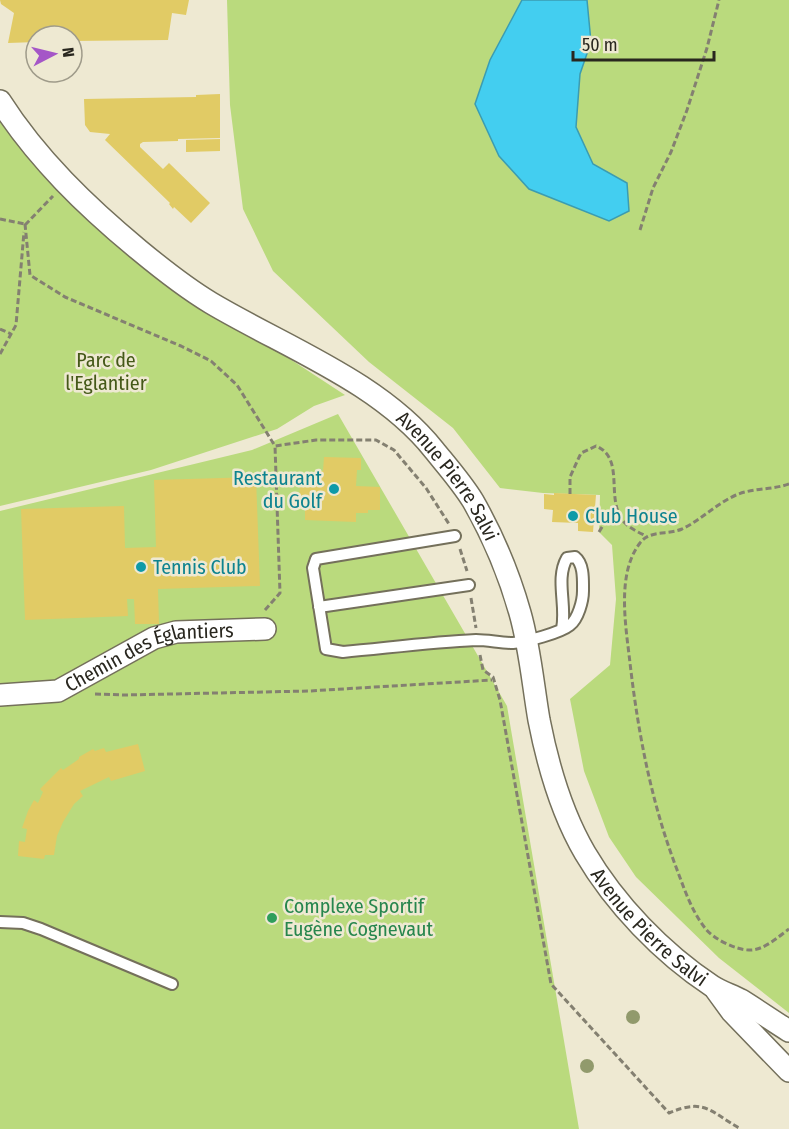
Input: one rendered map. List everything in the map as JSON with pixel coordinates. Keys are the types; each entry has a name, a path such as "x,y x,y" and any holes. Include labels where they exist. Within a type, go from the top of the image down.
{"street":[{"name":"Avenue Pierre Salvi","path":"0,101 44,161 108,225 158,265 208,302 337,373 399,415 423,439 472,499 499,552 520,615 539,721 552,773 568,820 585,853 615,895 669,953 714,987 739,999 785,1030"},
{"name":"Chemin des Églantiers","path":"0,695 58,690 154,638 176,632 256,629"},
{"name":"Avenue Pierre Salvi","path":"714,987 732,1012 789,1071"}],"lane":[{"path":"455,536 316,559 313,568 326,648 343,652 478,640 513,643 526,641 571,625 583,595 582,566 575,557 567,558 563,565 561,582 565,618 562,628"},
{"path":"319,608 469,585"},
{"path":"0,922 23,922 172,984"},
{"path":"756,1037 789,1056"}],"path":[{"path":"640,230 653,188 671,152 687,110 707,48 719,0"},
{"path":"0,354 16,325 25,224 66,183"},
{"path":"0,219 25,224"},
{"path":"0,329 11,334"},
{"path":"256,629 280,593 275,446"},
{"path":"570,494 570,477 581,453 596,446 605,449 611,462 614,501 619,515 626,525 646,536"},
{"path":"789,484 736,495 681,529 646,536 639,543 627,571 626,632 632,688 654,799 666,841 692,907 707,931 739,948 750,951 760,949 789,929"},
{"path":"599,532 604,522 619,515"},
{"path":"93,694 309,691 492,680"}],"green space":[{"path":"227,0 789,0 789,1013 719,958 636,877 609,837 584,771 570,699 610,665 616,599 612,545 599,532 600,495 543,493 500,488 453,428 369,362 273,271 243,209 230,105"},
{"name":"Parc de l'Eglantier","path":"0,116 107,235 173,290 267,344 345,395 314,406 277,429 151,470 0,506"},
{"name":"Complexe Sportif Eugène Cognevaut","path":"338,414 507,706 579,1129 0,1129 0,511 252,450"}],"water":[{"path":"522,0 587,0 591,42 580,74 576,127 593,164 627,183 629,211 609,221 529,189 499,156 475,104 490,60"}],"building":[{"path":"0,0 189,0 186,15 172,13 168,40 84,41 84,24 24,24 24,42 8,43 14,13 1,4"},
{"path":"220,94 220,138 178,139 178,141 140,144 140,147 163,169 169,163 210,203 191,223 174,207 173,209 170,203 105,140 110,134 90,132 85,125 84,99 196,97 196,95"},
{"path":"220,139 220,151 186,152 186,140"},
{"name":"Restaurant du Golf","path":"324,457 361,458 361,470 357,470 356,486 380,487 380,510 356,513 356,522 305,520 305,508 299,508 300,483 315,484 315,470 323,471"},
{"name":"Tennis Club","path":"256,477 260,586 158,589 159,624 135,624 134,599 127,599 128,616 25,620 21,509 124,506 125,548 156,547 154,480"},
{"name":"Club House","path":"554,493 596,495 593,532 578,531 578,523 552,522 553,510 544,509 544,494 554,495"},
{"path":"138,744 145,771 111,781 109,777 80,791 83,796 74,804 63,822 57,836 54,855 45,855 44,859 18,856 19,841 25,842 27,829 22,828 28,811 34,800 38,803 43,792 40,789 61,768 63,770 93,749 95,751 104,748 106,752"}],"place":[{"name":"Restaurant du Golf","path":"334,489"},
{"name":"Club House","path":"573,516"},
{"name":"Tennis Club","path":"141,567"},
{"name":"Complexe Sportif Eugène Cognevaut","path":"272,918"}]}
